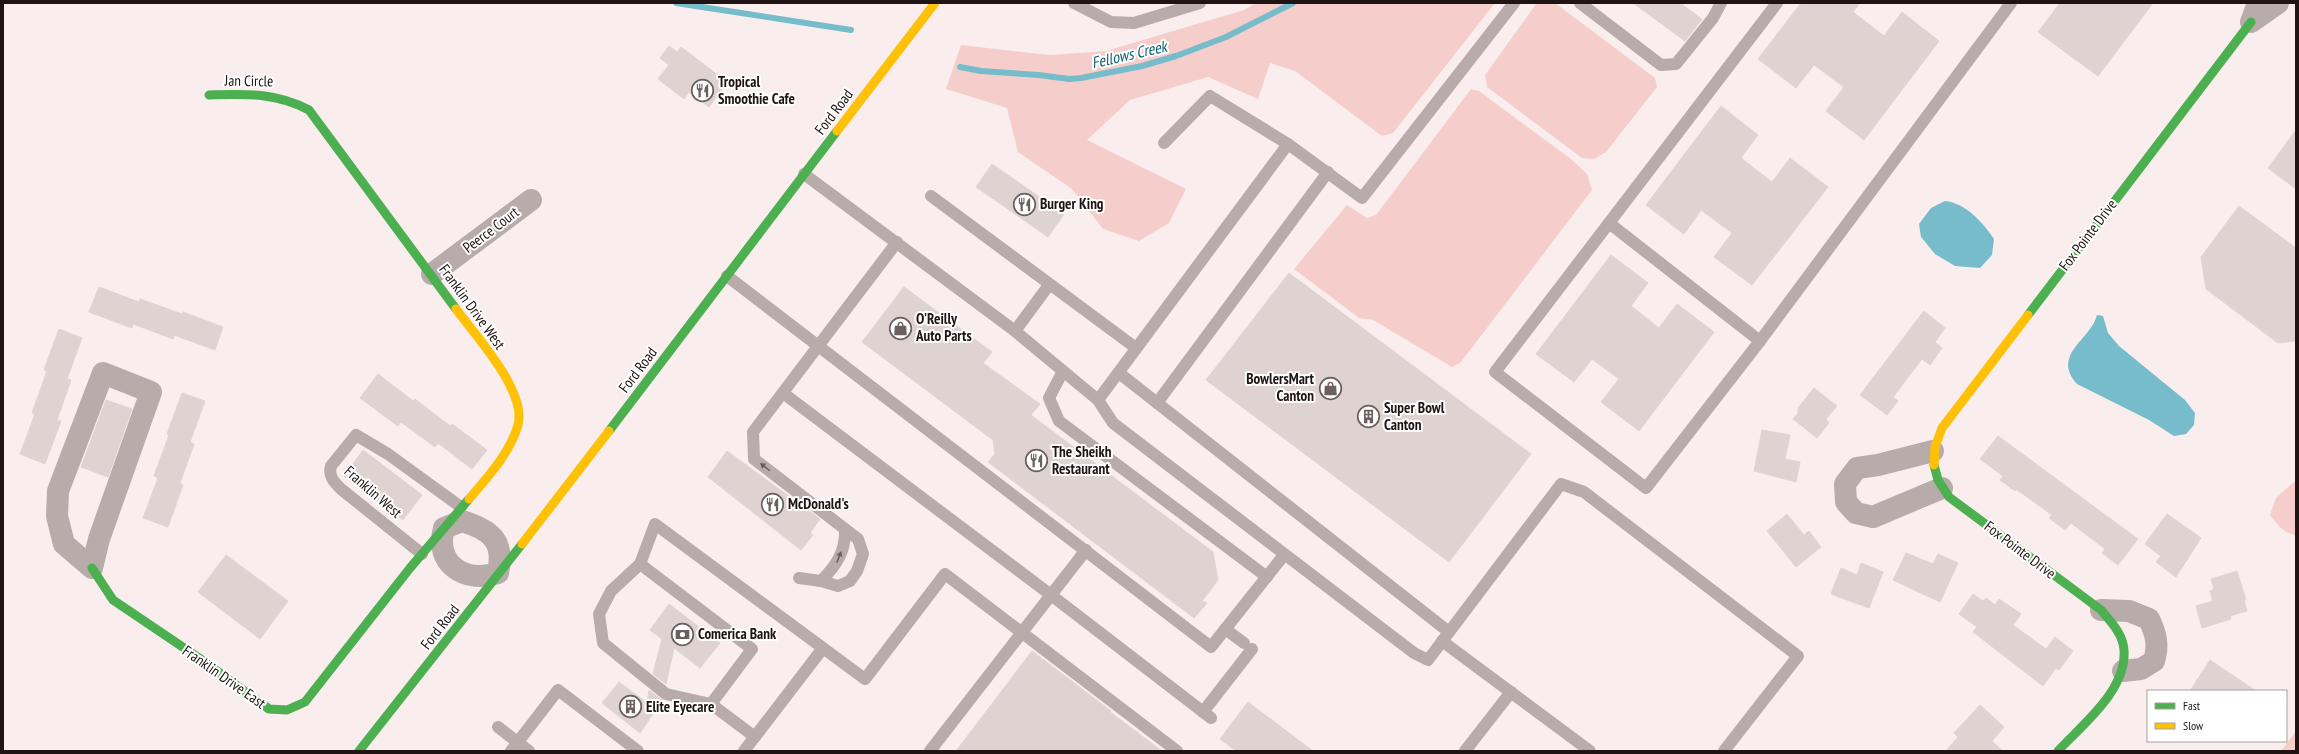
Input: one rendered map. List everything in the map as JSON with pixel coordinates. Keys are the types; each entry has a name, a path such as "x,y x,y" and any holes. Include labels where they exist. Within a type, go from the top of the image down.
{"street":[{"name":"Ford Road","path":"359,751 465,619 498,573 935,3"},
{"path":"2254,13 2278,3"},
{"name":"Fox Pointe Drive","path":"2058,751 2106,697 2123,671 2126,654 2118,628 2101,610 1957,503 1942,488 1933,467 1933,451 1942,428 2254,13"},
{"name":"Jan Circle","path":"209,95 269,93 297,102 309,110"},
{"name":"Franklin Drive West","path":"309,110 432,274 505,376 513,391 519,416 512,440 444,528"},
{"name":"Peerce Court","path":"432,274 531,200"},
{"name":"Franklin Drive East","path":"92,568 99,539 151,392 103,373 58,491 57,516 64,544 92,568 113,600 269,709 280,712 296,707 305,702 444,528"},
{"path":"1933,451 1878,465 1857,468 1845,484 1846,502 1856,513 1873,517 1942,488"},
{"path":"462,521 482,527 492,536 498,547 501,560 498,573 487,577 475,577 463,574 453,567 444,555 440,541 444,528 462,521"},
{"path":"2101,610 2129,611 2149,619 2156,633 2158,650 2154,661 2141,668 2123,671"}],"lane":[{"path":"1074,3 1111,22 1134,22 1200,3"},
{"path":"1164,143 1210,96 1288,144 1362,198 1514,3"},
{"path":"1580,3 1661,65 1676,64 1712,18 1720,3"},
{"path":"1777,3 1495,372 1646,488 1760,341 2011,3"},
{"path":"1098,400 1288,144"},
{"path":"1157,403 1328,172"},
{"path":"804,174 897,242 1014,331 1098,400 1113,423 1414,653 1428,660 1561,484 1584,492 1798,656 1724,751"},
{"path":"931,196 1049,285 1136,348"},
{"path":"1609,223 1760,341"},
{"path":"799,578 821,581 838,586 850,581 857,571 863,554 858,539 754,459 753,432 817,345 897,242"},
{"path":"726,276 1211,647 1284,555"},
{"path":"1014,331 1049,285"},
{"path":"1063,371 1049,398 1059,421 1267,577"},
{"path":"1119,373 1446,636 1511,692 1590,751"},
{"path":"783,393 1051,595 1207,715 1248,646 1225,629"},
{"name":"Franklin West","path":"422,554 340,489 332,478 329,472 331,466 356,434 388,454 461,507"},
{"path":"755,737 711,704 666,694 603,643 599,614 611,591 640,564 655,524 866,679 945,574 1177,751"},
{"path":"821,581 835,567 846,540 845,529"},
{"path":"930,751 1086,550"},
{"path":"640,564 752,649 711,704"},
{"path":"744,751 823,648"},
{"path":"514,747 558,690 638,751"},
{"path":"1466,748 1511,692"},
{"path":"498,727 514,747 529,751"}],"shaded area":[{"path":"1256,3 1495,3 1393,133 1382,136 1295,71 1270,63 1258,99 1208,77 1130,100 1087,140 1186,189 1169,223 1139,241 1103,229 1072,189 1018,152 1007,108 946,89 961,45 1050,55 1106,51 1244,10"},
{"path":"1555,3 1655,78 1657,87 1606,152 1594,159 1582,158 1487,87 1485,75 1536,4"},
{"path":"1471,89 1479,91 1571,159 1587,174 1592,190 1461,362 1452,367 1373,320 1359,318 1294,269 1347,205 1367,218 1376,215"},
{"path":"2294,482 2296,482 2296,535 2285,531 2270,515 2276,498"},
{"path":"2296,731 2296,751 2281,751"}],"water":[{"path":"1945,201 1967,210 1979,220 1994,239 1992,255 1980,268 1955,266 1935,254 1921,237 1919,224 1931,208"},
{"path":"2097,315 2103,316 2108,333 2119,346 2185,400 2195,413 2194,425 2186,434 2174,436 2149,420 2077,384 2070,373 2068,364 2070,356 2088,332"}],"building":[{"path":"1633,3 1680,3 1702,19 1685,41"},
{"path":"1801,3 1860,3 1853,12 1884,36 1902,12 1939,41 1864,140 1826,111 1844,87 1814,65 1796,88 1758,59"},
{"path":"2060,3 2153,3 2098,76 2038,32"},
{"path":"669,46 677,52 681,47 727,82 709,107 689,92 684,99 658,79 669,65 660,58"},
{"path":"1721,106 1758,135 1741,158 1772,182 1790,158 1828,187 1752,285 1714,257 1732,233 1701,210 1684,234 1646,205"},
{"path":"2296,130 2296,189 2268,168"},
{"name":"Burger King","path":"992,164 1064,214 1048,237 976,187"},
{"path":"2239,206 2296,248 2296,341 2278,343 2206,289 2201,257"},
{"path":"1611,255 1648,283 1631,306 1659,328 1677,304 1714,332 1639,431 1601,402 1619,379 1592,359 1574,382 1536,354"},
{"name":"Super Bowl Canton","path":"1289,273 1531,454 1449,562 1206,380"},
{"path":"99,287 139,302 140,299 182,314 183,312 223,327 215,350 174,335 173,339 133,324 132,328 89,312"},
{"path":"904,287 992,352 983,363 1040,404 1031,415 1213,552 1218,580 1202,601 1207,603 1194,618 988,462 995,454 993,440 862,342"},
{"path":"1924,311 1945,328 1935,342 1942,348 1930,365 1922,359 1893,397 1898,401 1887,415 1860,395"},
{"path":"59,329 82,338 67,379 71,380 57,420 61,421 45,464 20,454 35,414 32,413 47,371 44,370"},
{"path":"378,374 413,401 415,399 450,426 452,424 487,450 472,469 438,443 435,447 401,422 398,426 360,398"},
{"path":"1814,388 1837,406 1826,419 1829,423 1817,438 1793,419 1798,413 1798,408"},
{"path":"182,393 205,401 190,442 194,444 180,483 183,485 168,527 143,518 158,478 154,476"},
{"path":"106,400 132,409 108,477 81,467"},
{"path":"1762,430 1790,435 1785,459 1800,462 1796,482 1754,471"},
{"path":"1998,436 2138,539 2118,565 2102,553 2105,549 2071,523 2065,530 2049,518 2052,515 2016,489 2015,491 2000,480 2003,476 1980,459"},
{"path":"363,450 422,495 403,520 344,476"},
{"name":"McDonald's","path":"727,451 820,519 810,533 813,535 801,550 708,477"},
{"path":"1787,514 1804,535 1809,531 1821,547 1796,567 1767,531"},
{"path":"2167,514 2201,538 2176,577 2156,562 2161,556 2145,544"},
{"path":"1906,553 1933,564 1938,554 1958,563 1940,602 1893,580"},
{"path":"226,555 288,601 260,639 198,592"},
{"path":"1861,563 1883,572 1869,608 1831,594 1841,568 1857,575"},
{"path":"2237,571 2246,600 2244,600 2247,611 2230,616 2231,619 2202,628 2196,606 2213,601 2210,591 2214,589 2211,579"},
{"path":"1973,594 1983,601 1986,598 1995,605 1999,599 2021,614 2013,625 2046,649 2055,637 2073,651 2059,670 2056,668 2043,686 1973,632 1977,627 1959,614"},
{"name":"Comerica Bank","path":"669,604 720,643 700,668 674,648 666,684 653,674 662,639 650,630"},
{"path":"1032,651 1111,711 1110,712 1162,751 956,751"},
{"path":"2210,660 2255,690 2191,690"},
{"name":"Elite Eyecare","path":"619,682 647,703 649,690 662,700 640,733 602,703"},
{"path":"1248,702 1313,751 1236,751 1220,739"},
{"path":"1980,705 2004,727 1992,741 2003,751 1946,751 1958,737 1954,733"}],"waterway":[{"name":"Fellows Creek","path":"676,3 851,30"},
{"name":"Fellows Creek","path":"960,67 981,71 1039,75 1069,79 1081,78 1142,66 1176,56 1226,37 1293,3"}],"traffic: fast":[{"path":"2028,315 2251,22"},
{"path":"209,95 260,95 285,100 309,110 456,309"},
{"path":"609,431 837,131"},
{"path":"1934,465 1938,480 1949,497 2101,610 2119,633 2124,650 2123,665 2118,679 2102,705 2058,751"},
{"path":"92,568 113,600 199,658 269,709 287,710 305,702 410,568 469,499"},
{"path":"359,751 522,544"}],"traffic: slow":[{"path":"837,131 935,3"},
{"path":"456,309 498,364 515,396 519,411 518,425 510,445 497,465 469,499"},
{"path":"1934,465 1935,447 1942,428 2028,315"},
{"path":"522,544 609,431"}],"place":[{"name":"Tropical Smoothie Cafe","path":"702,91"},
{"name":"Burger King","path":"1025,204"},
{"name":"O'Reilly Auto Parts","path":"901,328"},
{"name":"BowlersMart Canton","path":"1330,388"},
{"name":"Super Bowl Canton","path":"1368,417"},
{"name":"The Sheikh Restaurant","path":"1037,461"},
{"name":"McDonald's","path":"773,504"},
{"name":"Comerica Bank","path":"682,634"},
{"name":"Elite Eyecare","path":"630,707"}]}
